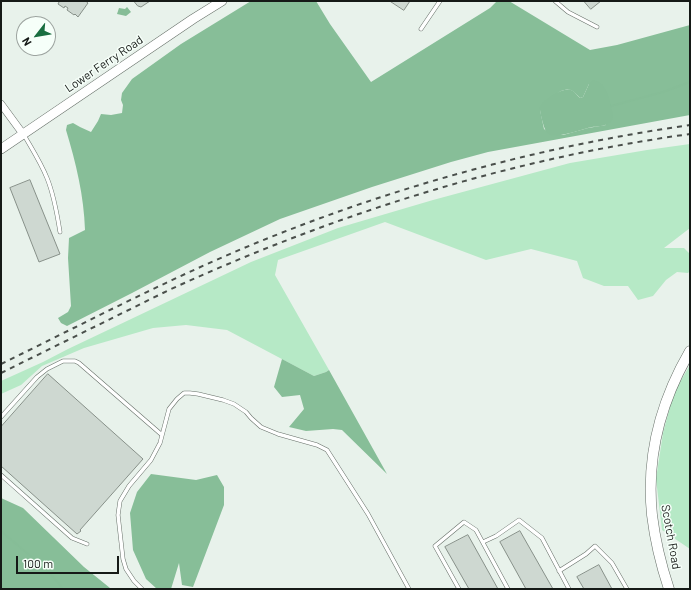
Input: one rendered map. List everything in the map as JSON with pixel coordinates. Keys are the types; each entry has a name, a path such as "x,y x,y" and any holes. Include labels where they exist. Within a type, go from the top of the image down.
{"main road":[{"name":"Scotch Road","path":"668,589 656,541 652,515 651,490 653,459 664,408 674,382 690,351"}],"street":[{"name":"Lower Ferry Road","path":"1,149 222,1"},
{"path":"1,104 23,134"}],"lane":[{"path":"421,30 440,1"},
{"path":"555,1 568,12 597,27"},
{"path":"23,134 48,178 56,207 60,232"},
{"path":"1,417 37,377 47,369 63,361 74,361 79,363 162,435"},
{"path":"142,589 134,581 126,569 123,559 118,515 120,502 128,486 152,460 160,443 169,409 177,398 184,393 190,392 234,404 246,412 250,418 261,427 327,450 368,514 409,589"},
{"path":"1,475 72,538 87,544"},
{"path":"483,542 496,536 519,520 542,538 569,589"},
{"path":"459,589 435,546 464,522 476,530 508,589"},
{"path":"559,571 595,546 612,563 627,589"}],"shaded area":[{"path":"251,1 316,1 330,24 371,82 490,8 497,1 509,1 590,50 617,45 690,25 690,115 488,152 372,187 280,219 210,252 67,326 61,323 58,318 68,312 71,306 68,258 69,238 85,230 81,192 66,130 67,125 73,123 91,132 101,114 111,115 122,113 122,93 132,79 181,44","holes":["589,84 606,125 563,135 553,135 544,129 540,110 562,90 571,90 580,98 583,97"]},
{"path":"127,7 131,12 126,16 117,14 119,8 125,9"},
{"path":"594,80 602,85 608,94 613,115 611,121 603,126 592,127 554,136 550,135 546,131 542,119 540,107 542,104 563,90 574,91 580,98 583,97 589,84"},
{"path":"690,144 690,228 664,248 684,248 690,254 690,271 688,273 677,272 666,280 653,296 638,300 628,286 604,286 583,278 577,261 531,249 486,260 385,222 278,260 275,275 329,370 326,372 314,376 227,330 186,325 153,328 84,348 42,366 21,385 1,394 1,381 251,262 338,228 433,200 570,163"},
{"path":"282,359 314,376 329,370 387,474 342,430 333,429 306,431 289,427 304,409 300,395 282,397 274,387"},
{"path":"690,365 690,549 662,530 656,479 663,433 674,392"},
{"path":"151,474 196,480 217,475 224,487 224,505 193,587 182,585 179,563 171,589 157,589 146,579 133,550 130,513 137,492"},
{"path":"1,498 23,508 84,567 110,588 126,589 1,589"}],"building":[{"path":"57,1 88,1 88,3 78,17 67,10 68,8 65,6 64,8 58,4 59,2"},
{"path":"134,1 150,1 141,7"},
{"path":"390,1 410,1 404,10"},
{"path":"584,1 601,1 591,9"},
{"path":"30,180 60,254 39,262 10,188"},
{"path":"48,374 143,459 77,534 1,466 1,427"},
{"path":"520,531 553,589 526,589 500,542"},
{"path":"468,535 498,589 469,589 445,547"},
{"path":"599,565 612,589 584,589 577,577"}],"waterway":[{"path":"611,106 663,92 690,82"},
{"path":"1,531 42,566 63,589"}],"railway":[{"path":"1,364 130,300 228,255 313,221 366,202 419,185 526,156 580,144 690,125"},
{"path":"1,373 169,290 295,237 359,214 489,174 556,158 690,134"}]}
